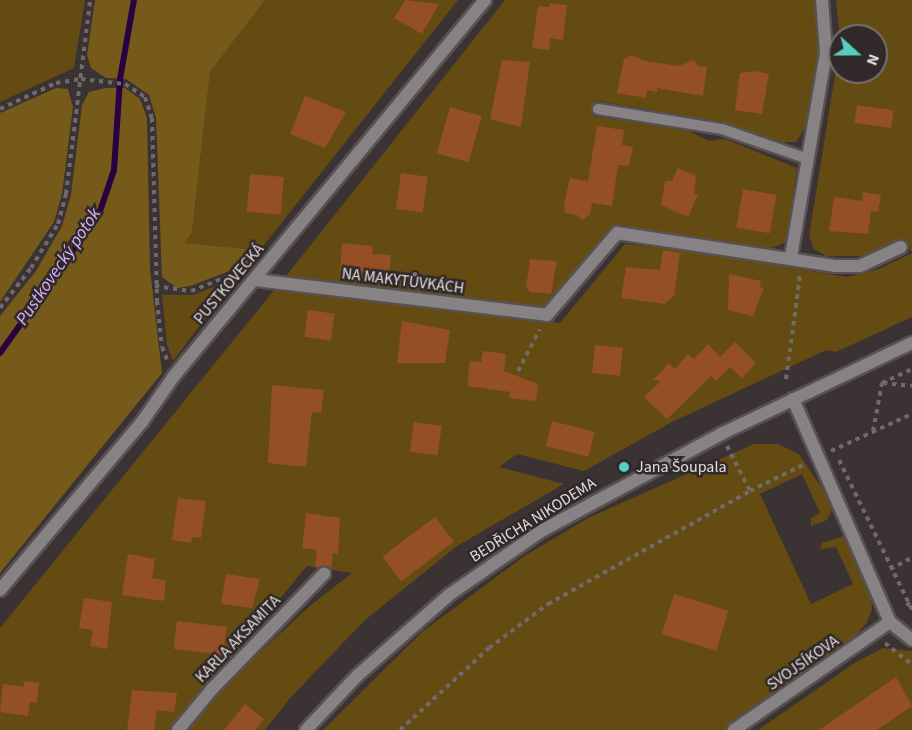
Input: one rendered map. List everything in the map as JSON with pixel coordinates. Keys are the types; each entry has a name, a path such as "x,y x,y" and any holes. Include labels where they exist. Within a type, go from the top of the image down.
{"street":[{"name":"PUSTKOVECKÁ","path":"0,590 142,422 174,376 485,0"},
{"path":"797,258 808,159 826,52 822,0"},
{"path":"547,315 617,233 860,266 901,247"},
{"name":"NA MAKYTŮVKÁCH","path":"255,280 547,315"},
{"name":"BEDŘICHA NIKODEMA","path":"306,730 400,636 478,573 578,509 721,434 912,343"},
{"path":"793,399 891,622 912,640"},
{"name":"KARLA AKSAMITA","path":"178,730 212,689 324,574"},
{"name":"SVOJSÍKOVA","path":"734,730 891,622"}],"lane":[{"path":"598,109 722,129 808,159"}],"path":[{"path":"0,308 31,268 58,224 66,194 90,0"},
{"path":"0,109 56,83 81,80 125,84 145,97 152,118 155,286 162,347 174,376"},
{"path":"786,379 797,258"},
{"path":"155,286 191,291 242,271 255,280"},
{"path":"518,371 547,315"},
{"path":"882,383 912,369"},
{"path":"882,383 912,386"},
{"path":"873,432 882,383"},
{"path":"400,730 489,648 548,604 750,491 834,449 912,414"},
{"path":"721,434 750,491"},
{"path":"834,449 907,606 912,610"},
{"path":"890,569 912,558"},
{"path":"907,606 912,598"},
{"path":"877,649 886,643 912,665"}],"shaded area":[{"path":"0,0 85,0 74,68 0,102"},
{"path":"95,0 265,0 210,72 192,233 184,243 260,250 248,264 190,286 177,288 162,277 156,118 149,95 126,79 106,78 91,68 87,55"},
{"path":"265,0 458,0 260,250 183,243 192,233 210,72"},
{"path":"505,0 815,0 820,40 807,125 796,142 781,142 722,122 599,101 593,116 689,131 709,141 725,139 797,168 786,242 772,248 614,226 544,311 283,280"},
{"path":"836,0 912,0 912,253 905,239 864,256 826,256 814,249 809,236 834,84 888,84 888,24 839,24"},
{"path":"56,88 68,89 73,107 62,194 54,222 0,302 0,113"},
{"path":"106,88 125,88 140,99 147,118 150,269 162,373 0,573 0,316 36,271 62,226 71,195 82,105 89,92"},
{"path":"625,244 706,253 847,277 879,269 912,253 912,317 836,352 826,350 670,423 584,471 517,454 499,467 564,484 457,546 365,620 291,697 265,730 185,730 217,692 311,605 352,573 307,566 170,730 0,730 0,628 275,289 560,323"},
{"path":"236,278 173,361 167,345 162,295 193,295"},
{"path":"754,444 778,444 799,454 830,500 832,510 827,520 811,526 811,518 820,513 802,474 760,494 811,604 853,584 836,547 820,549 822,543 844,536 871,594 872,609 867,622 851,642 726,730 323,730 422,632 526,555 588,518"},
{"path":"883,648 912,651 912,730 758,730 856,662"}],"building":[{"path":"405,0 439,4 422,34 394,18"},
{"path":"550,3 567,5 563,40 550,38 549,50 532,48 538,6 550,7"},
{"path":"631,55 645,61 679,66 694,60 698,66 707,67 703,96 657,88 657,92 647,90 646,98 617,93 624,59"},
{"path":"502,60 530,62 521,127 490,119"},
{"path":"755,71 769,74 762,114 735,110 740,73"},
{"path":"305,96 346,112 325,148 290,134"},
{"path":"857,105 894,110 891,128 854,123"},
{"path":"450,107 482,116 468,162 437,153"},
{"path":"597,126 624,130 622,145 633,147 629,166 618,165 612,206 592,203 590,214 582,220 577,215 565,213 564,204 570,178 588,181"},
{"path":"678,168 696,176 694,194 698,195 688,217 661,205 665,181 672,181"},
{"path":"401,173 428,177 423,212 396,209"},
{"path":"250,174 284,177 281,215 247,212"},
{"path":"743,189 776,195 770,233 736,227"},
{"path":"863,192 881,195 878,212 871,211 868,234 829,231 834,197 862,201"},
{"path":"342,243 373,246 372,254 391,255 389,274 340,271"},
{"path":"663,250 680,253 674,296 664,304 621,298 626,267 660,270"},
{"path":"530,259 557,261 551,294 530,292 526,287"},
{"path":"729,274 761,281 760,287 764,288 753,316 728,310"},
{"path":"308,310 335,314 331,340 304,337"},
{"path":"402,321 450,330 445,363 397,363"},
{"path":"735,342 756,363 742,378 730,367 716,381 711,376 667,419 644,397 661,381 653,380 669,363 675,369 688,354 694,359 708,344 720,357"},
{"path":"595,345 623,348 620,376 592,373"},
{"path":"483,351 506,354 504,371 538,384 536,401 509,398 510,392 467,386 470,361 481,362"},
{"path":"272,385 324,390 321,413 312,412 306,467 268,463"},
{"path":"552,421 595,432 588,457 546,446"},
{"path":"414,422 442,426 438,456 410,452"},
{"path":"178,498 206,501 201,538 192,537 191,543 172,540"},
{"path":"306,513 340,518 338,554 333,553 331,570 315,567 317,550 302,548"},
{"path":"435,517 454,542 401,581 382,557"},
{"path":"128,554 155,559 152,578 166,580 164,601 122,595"},
{"path":"226,574 260,579 252,608 221,604"},
{"path":"674,594 729,611 716,651 662,634"},
{"path":"84,598 112,602 107,649 90,646 93,630 79,628"},
{"path":"177,621 227,627 223,655 174,649"},
{"path":"896,677 912,706 877,730 819,730"},
{"path":"24,681 39,683 37,703 30,702 28,716 0,712 3,684 24,687"},
{"path":"132,690 177,693 174,712 157,710 154,730 127,730"},
{"path":"245,704 264,719 256,730 224,730"}],"waterway":[{"name":"Pustkovecký potok","path":"0,353 99,214 114,170 120,79 134,0"}],"place":[{"name":"Jana Šoupala","path":"624,467"}]}
